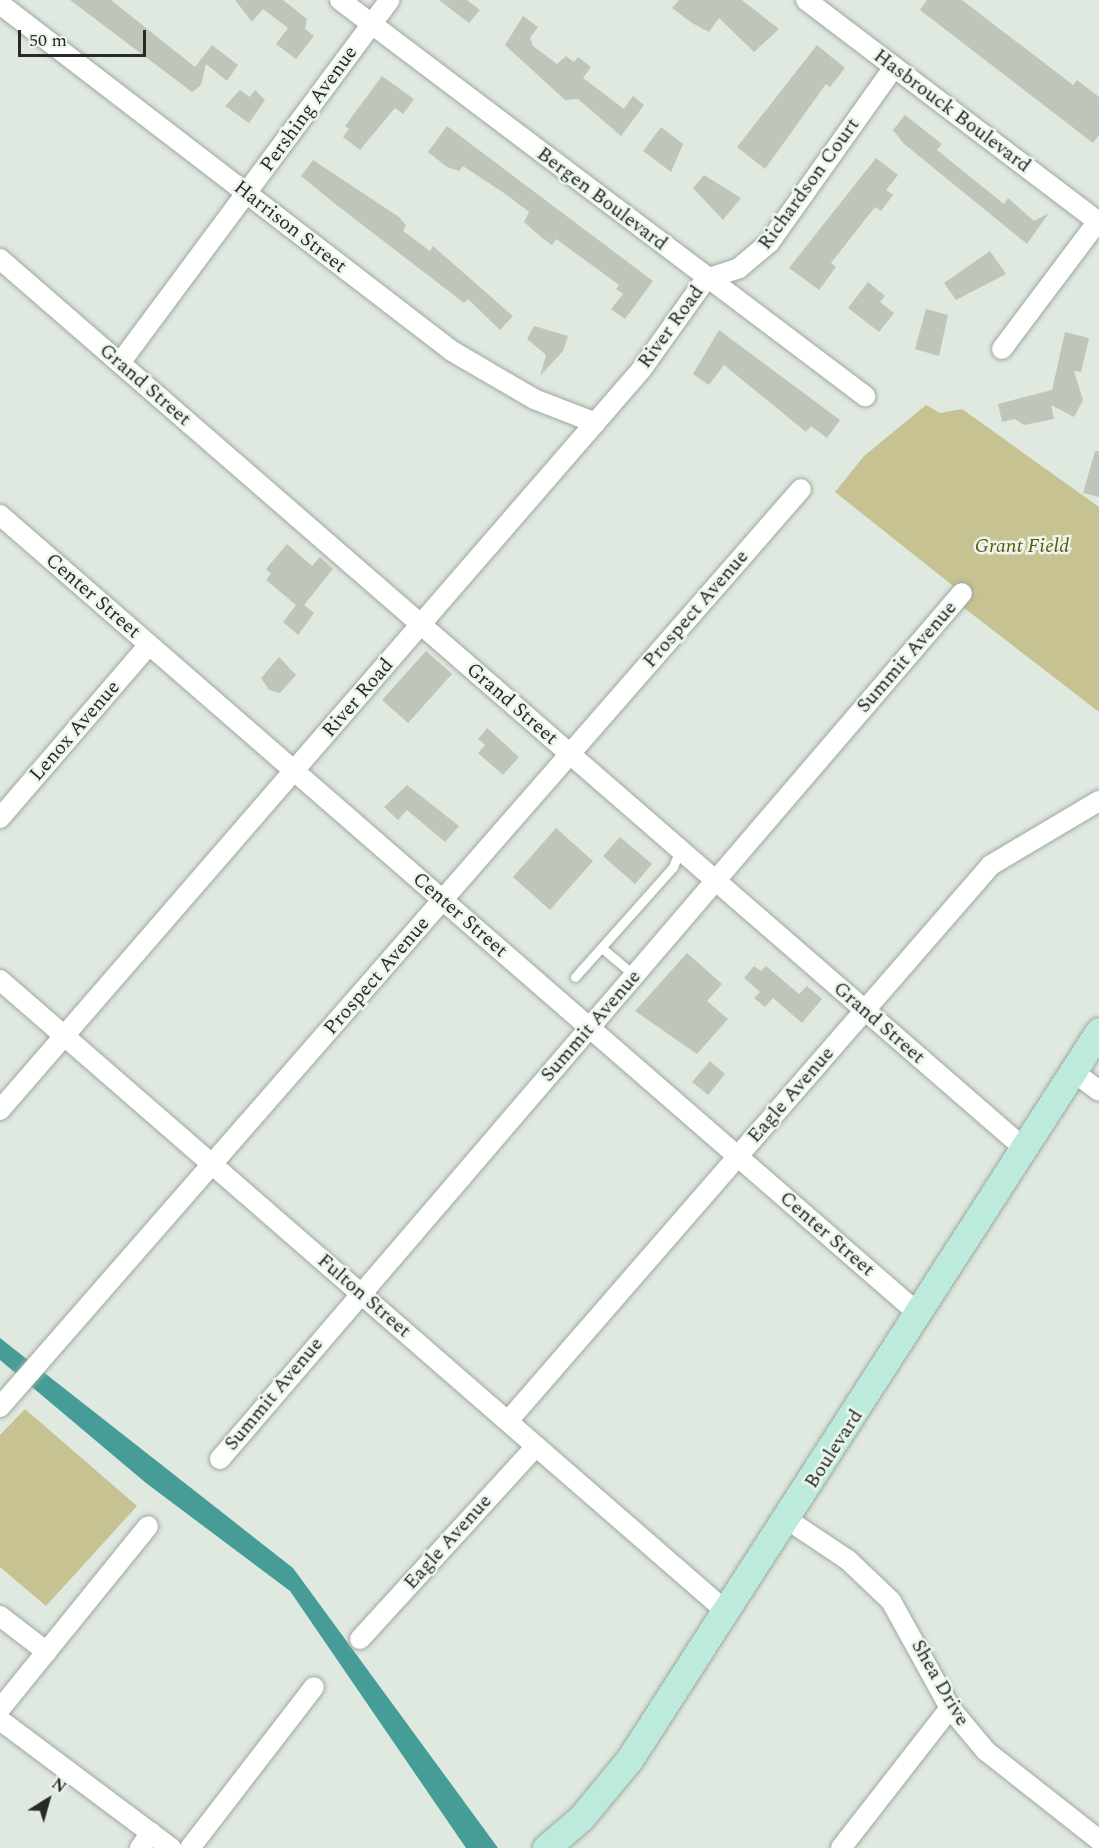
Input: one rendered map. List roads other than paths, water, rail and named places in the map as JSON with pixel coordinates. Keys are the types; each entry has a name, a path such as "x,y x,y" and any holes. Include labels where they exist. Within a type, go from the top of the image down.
{"street":[{"name":"Bergen Boulevard","path":"340,0 706,279 865,396"},
{"name":"Pershing Avenue","path":"120,363 390,0"},
{"name":"Hasbrouck Boulevard","path":"806,0 1098,221"},
{"name":"Harrison Street","path":"0,4 461,357 534,399 596,423"},
{"name":"Richardson Court","path":"706,279 739,268 769,243 894,67"},
{"path":"1002,349 1098,221"},
{"name":"Grand Street","path":"0,259 1025,1149"},
{"name":"River Road","path":"0,1110 596,423 706,279"},
{"name":"Prospect Avenue","path":"0,1407 801,489"},
{"name":"Center Street","path":"1,518 920,1315"},
{"name":"Summit Avenue","path":"220,1459 359,1292 717,881 962,593"},
{"name":"Lenox Avenue","path":"0,818 149,645"},
{"name":"Eagle Avenue","path":"508,1421 991,865 1099,801"},
{"name":"Fulton Street","path":"0,980 728,1613"},
{"name":"Boulevard","path":"546,1848 608,1789 728,1613 1099,1031"},
{"path":"1074,1072 1099,1091"},
{"name":"Eagle Avenue","path":"360,1639 536,1446"},
{"name":"Shea Drive","path":"788,1520 848,1560 891,1601 950,1708 986,1751 1099,1840"},
{"path":"0,1709 148,1526"},
{"path":"0,1616 47,1652"},
{"path":"190,1848 314,1687"},
{"path":"841,1848 950,1708"},
{"path":"0,1720 145,1840 171,1848"}],"lane":[{"path":"575,977 673,867 680,850"},
{"path":"602,948 634,976"}],"water":[{"path":"0,1338 293,1568 498,1848 466,1848 290,1591 146,1483 0,1360"}],"park label":[{"name":"Grant Field","path":"1022,546"}]}
